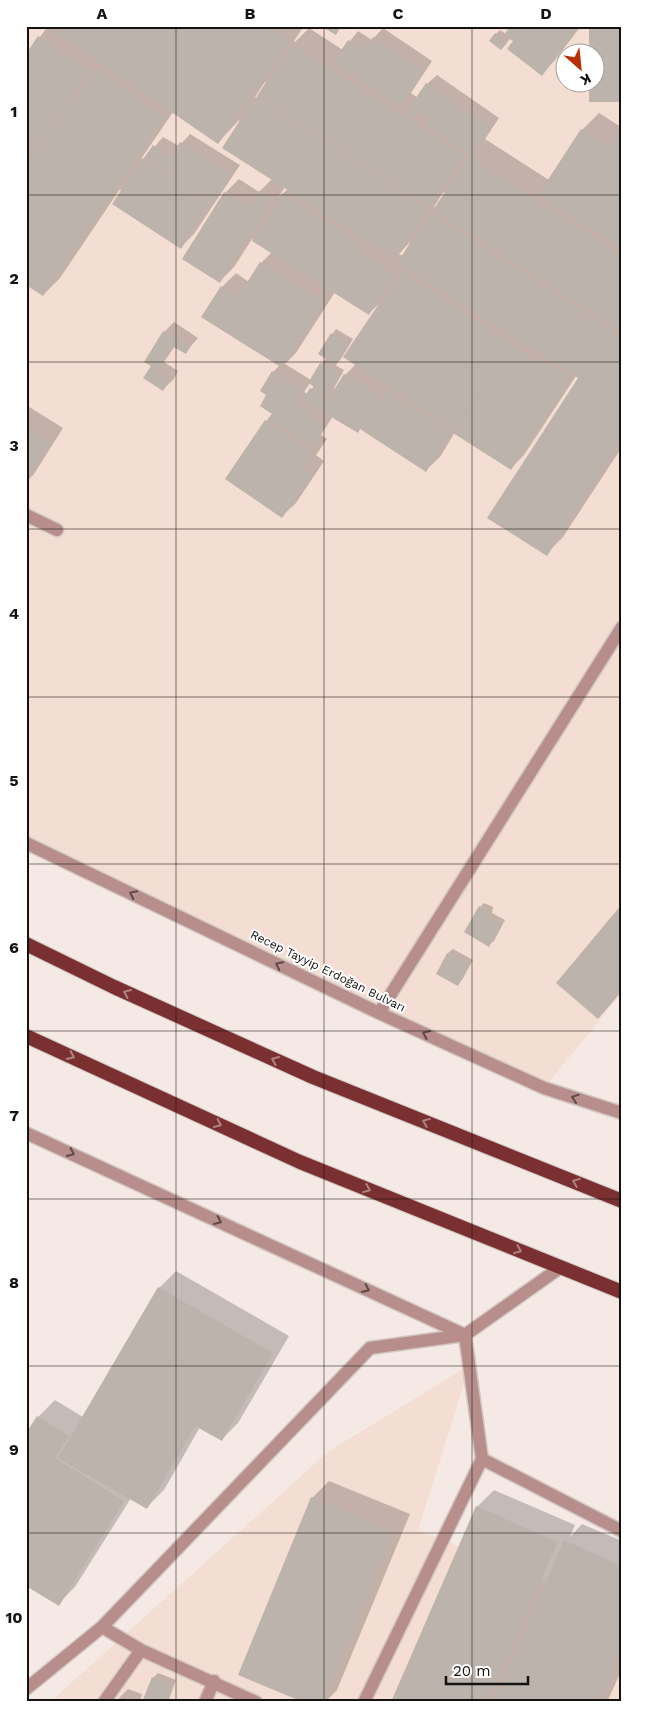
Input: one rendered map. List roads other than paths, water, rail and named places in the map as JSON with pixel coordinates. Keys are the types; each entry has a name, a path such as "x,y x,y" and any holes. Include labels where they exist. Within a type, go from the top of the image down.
{"highway":[{"path":"26,944 114,987 313,1077 622,1200"},
{"path":"26,1036 300,1162 622,1292"}],"street":[{"path":"26,515 57,530"},
{"path":"379,1013 622,627"},
{"name":"Recep Tayyip Erdoğan Bulvarı","path":"26,843 379,1013 544,1088 622,1113"},
{"path":"26,1133 466,1335"},
{"path":"26,1689 102,1626 370,1348 466,1335 561,1267"},
{"path":"364,1702 482,1459 466,1335"},
{"path":"482,1459 622,1531"},
{"path":"102,1626 141,1650 256,1702"},
{"path":"104,1702 141,1650"},
{"path":"205,1702 214,1682"}]}
